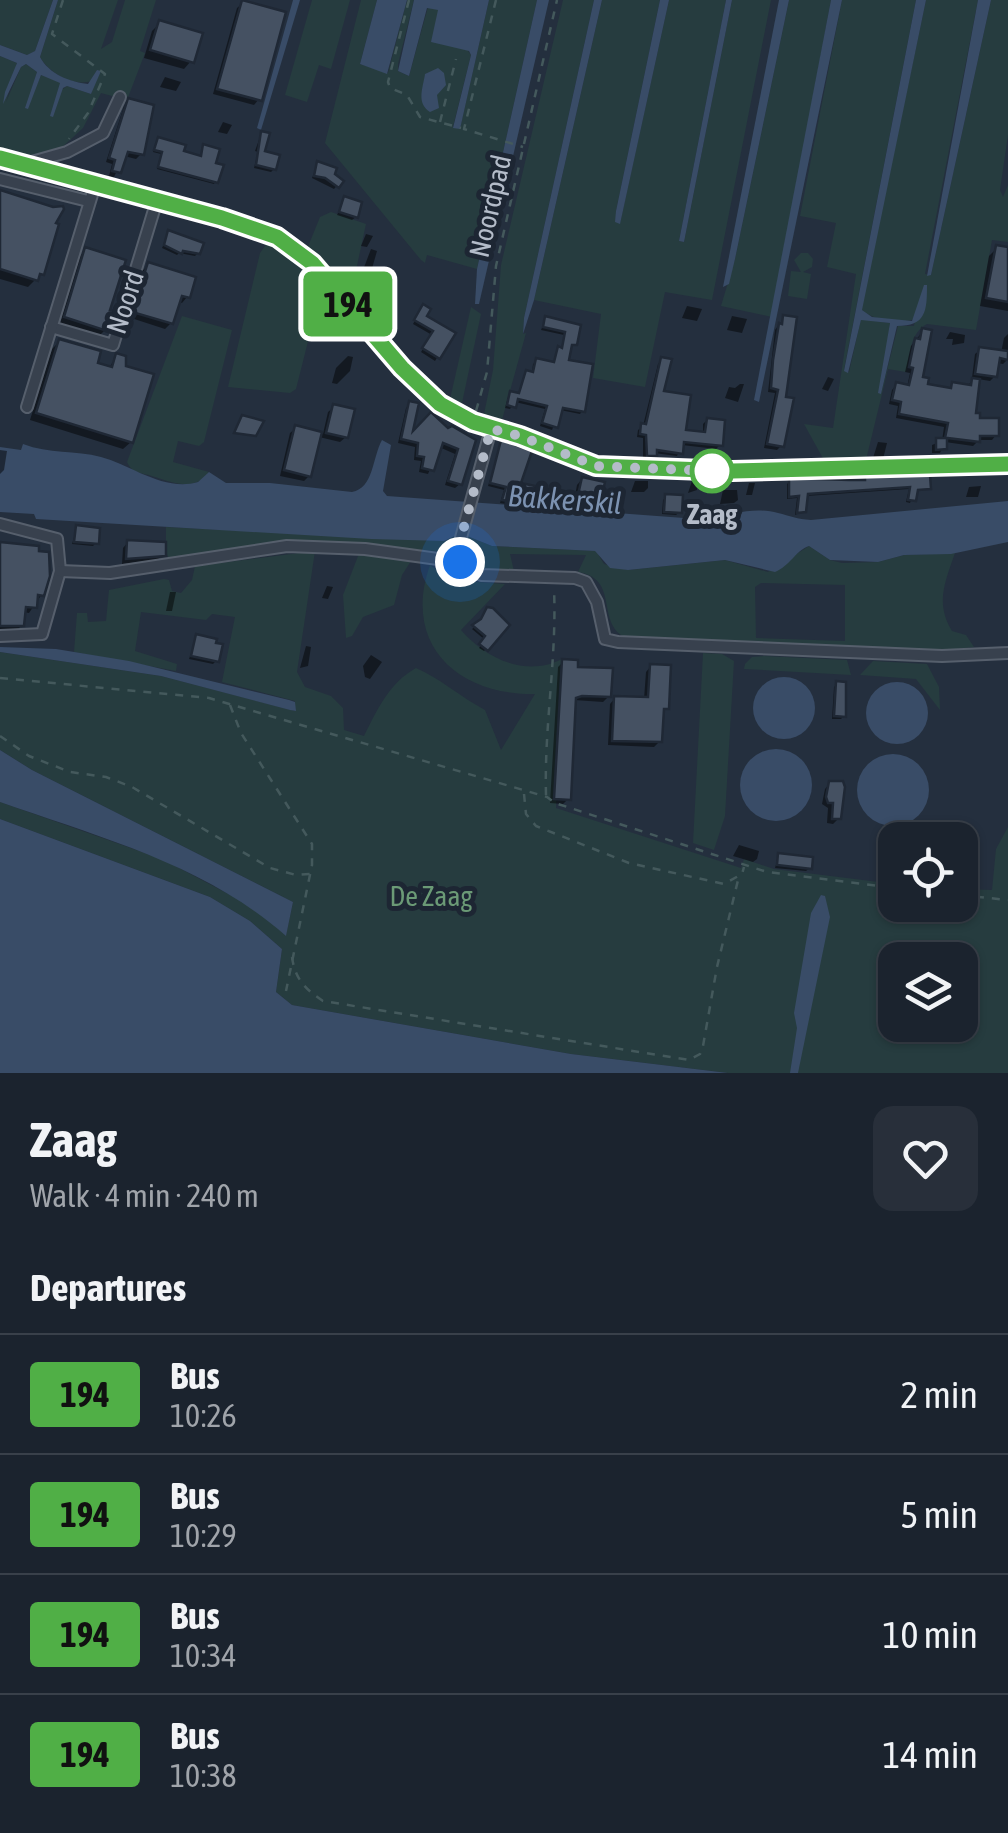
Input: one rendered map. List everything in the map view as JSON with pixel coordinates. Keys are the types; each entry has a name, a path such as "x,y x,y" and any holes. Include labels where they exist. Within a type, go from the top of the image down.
{"street":[{"path":"20,165 60,154 103,134 120,97"},
{"path":"0,158 261,230 298,250 425,392 453,414 586,462 615,469 732,471 1008,464"},
{"path":"0,178 88,201"},
{"path":"27,408 95,185"},
{"name":"Noord","path":"51,328 113,345 157,200"},
{"path":"491,429 459,545 463,569 482,575 575,578 591,587 605,639 942,656 1008,652"},
{"path":"0,524 58,539 60,571 42,634 0,636"},
{"path":"60,571 110,573 287,546 364,549 460,562"}],"path":[{"path":"60,154 88,113 106,74 52,34 63,0"},
{"path":"409,0 388,82 390,88 407,95 420,117 524,147"},
{"path":"464,129 496,0"},
{"name":"Noordpad","path":"473,422 487,372 496,266 556,0"},
{"path":"440,124 456,59"},
{"path":"546,797 545,752 556,634 554,578"},
{"path":"0,678 208,698 402,752 767,872 878,886"},
{"path":"229,704 240,733 312,844 310,874 286,991"},
{"path":"0,736 30,756 70,772 106,777 132,786 270,868 296,875 310,874"},
{"path":"525,792 524,808 530,821 557,837 629,863 717,884 739,876"},
{"path":"292,957 294,971 305,988 323,1001 689,1060 700,1054 703,1046 719,960 739,876 746,865"},
{"path":"978,897 1008,900"},
{"path":"713,958 719,960"}],"green space":[{"path":"0,0 53,0 35,51 27,55 0,45"},
{"path":"58,0 118,0 101,49 112,42 125,0 156,0 140,51 145,53 127,100 101,93 83,128 47,161 0,149 0,56 17,63 6,102 21,67 26,64 37,72 26,108 41,75 60,82 63,89 67,86 91,94 97,70 91,81 77,82 56,73 40,57"},
{"path":"312,0 350,0 331,69 319,65 307,102 285,95"},
{"path":"361,0 377,0 360,64 388,73 407,0 414,0 398,64 398,71 409,76 428,7 439,10 471,55 453,127 460,128 489,0 537,0 477,269 427,255 425,263 421,260 325,143"},
{"path":"563,0 594,0 524,318 523,334 526,333 502,420 494,426 482,424 493,370 501,265"},
{"path":"602,0 660,0 616,211 620,223 669,0 726,0 679,241 684,242 732,0 771,0 712,300 665,292 645,387 593,378 601,314 534,300"},
{"path":"789,0 831,0 772,317 721,306 735,259"},
{"path":"842,0 916,0 844,370 849,372 861,319 890,323 881,394 898,326 914,326 915,319 873,317 862,310 862,304 926,0 978,0 925,274 931,275 991,0 1008,0 1008,135 1000,190 1003,197 1008,185 1008,242 992,240 976,330 927,324 921,328 912,345 906,372 888,369 866,460 825,462 804,424 833,428 856,274 827,267 836,223 800,216"},
{"path":"331,212 366,224 352,289 344,291 307,249 320,217"},
{"path":"270,239 297,256 327,288 320,294 296,389 290,393 228,387 260,253"},
{"path":"801,253 808,253 813,259 812,267 803,272 811,274 807,299 788,296 791,271 801,272 794,260"},
{"path":"471,307 481,314 462,403 450,399"},
{"path":"182,316 232,330 204,442 199,446 178,441 173,462 209,472 190,484 138,472 127,462"},
{"path":"166,527 444,541 457,535 447,552 308,548 169,559"},
{"path":"467,536 492,546 596,551 604,564 628,570 725,560 768,572 809,546 842,563 955,553 943,592 944,611 952,631 966,635 974,647 939,651 629,639 612,624 599,584 578,572 586,555 510,554 514,571 480,570 470,554","holes":["761,583 845,585 845,641 756,638 755,587"]},
{"name":"De Zaag","path":"315,551 297,672 305,687 331,696 343,708 344,730 364,736 391,689 416,668 485,710 501,750 535,694 482,685 443,660 430,641 423,593 430,565 451,580 505,584 461,630 482,649 507,662 534,666 562,659 556,808 741,868 744,859 774,869 878,882 878,922 978,922 978,890 992,890 996,849 1008,827 1008,1073 728,1073 571,1054 292,1005 276,992 282,949 250,921 210,897 0,819 0,802 162,859 253,907 286,935 293,902 32,770 0,750 0,652 161,676 295,711 295,701 222,682 235,617 212,614 206,620 141,612 135,651 177,664 176,671 74,652 77,613 87,613 88,622 106,621 109,590 164,579 169,580 172,591 181,593 192,580 195,566"},
{"path":"360,551 411,561 402,575 394,605 363,617 352,636 346,638 343,595"},
{"path":"703,653 722,654 734,661 725,816 714,850 693,843"},
{"path":"752,657 847,660 851,675 744,669"},
{"path":"873,661 927,664 939,687 940,710 916,679 860,675"}],"water":[{"path":"53,0 58,0 40,57 44,63 61,76 88,84 97,70 101,71 91,94 63,88 53,117 50,116 60,83 41,75 28,109 25,108 37,72 26,64 3,104 17,63 0,56 0,45 27,55 35,51"},
{"path":"293,0 300,0 261,130 257,128"},
{"path":"377,0 407,0 387,74 360,64"},
{"path":"414,0 489,0 460,129 453,128 471,55 469,51 431,42 438,10 427,8 409,76 398,71"},
{"path":"537,0 549,0 479,304 475,304 477,269"},
{"path":"594,0 602,0 523,334 524,318"},
{"path":"660,0 669,0 620,224 615,222 616,211"},
{"path":"726,0 732,0 684,242 679,241"},
{"path":"779,0 789,0 735,259 729,284 723,287"},
{"path":"831,0 842,0 759,402 754,400"},
{"path":"916,0 926,0 862,310 872,317 912,321 924,285 926,302 919,320 897,326 881,394 878,393 890,323 861,320 848,373 844,371"},
{"path":"978,0 991,0 931,275 927,276"},
{"path":"438,68 444,73 446,85 437,95 439,108 430,112 423,104 422,90 425,74"},
{"path":"382,440 391,445 383,491 387,496 711,520 736,513 770,511 811,520 1008,501 1008,542 951,554 904,555 878,562 830,560 809,546 775,572 725,560 628,570 610,568 595,551 492,546 457,535 444,541 371,539 36,519 34,514 0,512 0,447 21,450 23,444 91,455 173,483 198,482 209,472 226,483 270,483 352,492 369,479"},
{"path":"0,647 56,649 129,661 289,700 295,702 296,711 161,676 0,652"},
{"path":"784,677 806,686 815,708 806,730 784,739 762,730 753,708 762,686"},
{"path":"897,682 919,691 928,713 919,735 897,744 875,735 866,713 875,691"},
{"path":"776,749 802,759 812,785 802,811 776,821 750,811 740,785 750,759"},
{"path":"0,750 32,770 293,902 286,936 255,911 186,872 113,841 0,802"},
{"path":"879,757 907,757 926,776 926,804 908,822 878,822 860,804 860,776"},
{"path":"0,819 210,897 250,921 282,949 276,992 292,1005 571,1054 728,1073 0,1073"},
{"path":"821,895 825,896 830,917 798,1073 790,1073 797,1028 794,1013 811,913"}],"building":[{"path":"242,0 286,12 262,101 217,89"},
{"path":"159,20 203,33 194,63 150,50"},
{"path":"128,98 154,105 144,155 128,152 121,173 112,171 115,160 109,158"},
{"path":"261,131 270,133 265,151 280,155 276,170 256,165"},
{"path":"158,137 186,145 184,151 201,156 203,144 220,149 216,163 224,165 218,183 158,167 162,152 154,150"},
{"path":"317,161 337,168 335,174 344,181 339,188 314,176"},
{"path":"0,190 53,207 63,206 44,275 40,274 38,281 0,269"},
{"path":"344,196 362,202 358,218 339,212"},
{"path":"168,230 204,243 200,254 182,254 164,245"},
{"path":"996,245 1008,247 1008,302 986,298"},
{"path":"85,247 126,260 107,331 64,317"},
{"path":"148,262 196,277 190,298 182,296 173,324 132,312"},
{"path":"423,304 431,309 427,316 456,333 440,359 422,348 433,331 414,320"},
{"path":"783,315 797,317 786,397 794,398 784,447 767,444 778,390 771,388 773,360"},
{"path":"545,316 581,325 569,360 593,364 585,412 563,408 558,428 542,423 547,406 518,399 516,408 507,405 510,391 519,393 526,370 533,372 536,358 554,362 558,346 562,348 565,332 543,327"},
{"path":"922,328 932,330 923,377 929,378 928,384 951,388 952,382 971,385 972,378 980,379 976,413 980,413 980,418 999,418 999,436 980,436 980,442 947,438 947,449 936,450 936,438 945,438 948,423 899,414 901,402 892,400 896,382 909,385 915,338 920,339"},
{"path":"59,339 101,351 98,363 112,367 116,353 126,356 126,366 154,374 133,443 36,413"},
{"path":"979,347 1008,351 1008,360 1000,358 997,377 975,374"},
{"path":"661,357 672,359 664,391 691,395 686,430 705,432 707,418 725,420 723,446 684,442 683,454 657,450 657,456 647,456 641,423 646,424"},
{"path":"409,401 419,403 413,431 431,412 448,428 452,426 476,440 462,485 448,481 458,449 443,443 434,471 422,468 424,457 417,456 418,443 401,439"},
{"path":"333,404 355,409 348,438 326,433"},
{"path":"242,415 264,421 256,436 234,433"},
{"path":"295,425 322,432 311,477 284,470"},
{"path":"501,440 532,451 521,483 535,486 531,505 502,500 506,487 490,483"},
{"path":"930,475 931,489 918,490 916,501 908,500 910,487 808,494 806,512 797,513 799,496 789,497 789,478 865,480 865,476"},
{"path":"582,477 605,482 601,500 578,495"},
{"path":"665,494 683,495 682,513 664,512"},
{"path":"76,525 100,528 99,544 74,542"},
{"path":"127,540 166,542 166,556 126,559"},
{"path":"0,542 39,546 39,551 49,552 50,576 44,596 38,595 37,608 26,607 24,626 0,626"},
{"path":"487,607 510,625 488,651 479,644 485,636 472,625 481,619"},
{"path":"196,634 223,644 219,662 191,656"},
{"path":"562,659 578,660 578,667 613,668 611,697 576,698 571,800 554,799"},
{"path":"650,664 671,665 669,709 664,709 662,742 612,741 614,696 648,697"},
{"path":"836,681 846,682 846,717 834,716"},
{"path":"829,781 843,781 845,787 841,819 832,819 833,803 828,803 826,797"},
{"path":"778,853 813,857 812,869 777,865"}],"bus line":[{"name":"194","path":"0,158 222,218 277,237 312,263 402,368 453,414 596,466 732,471 1008,464"}],"place":[{"name":"Zaag","path":"712,471"}],"route":[{"path":"460,562 459,545 491,429 520,436 596,466 712,471"}],"water label":[{"name":"Bakkerskil","path":"565,499"}]}
